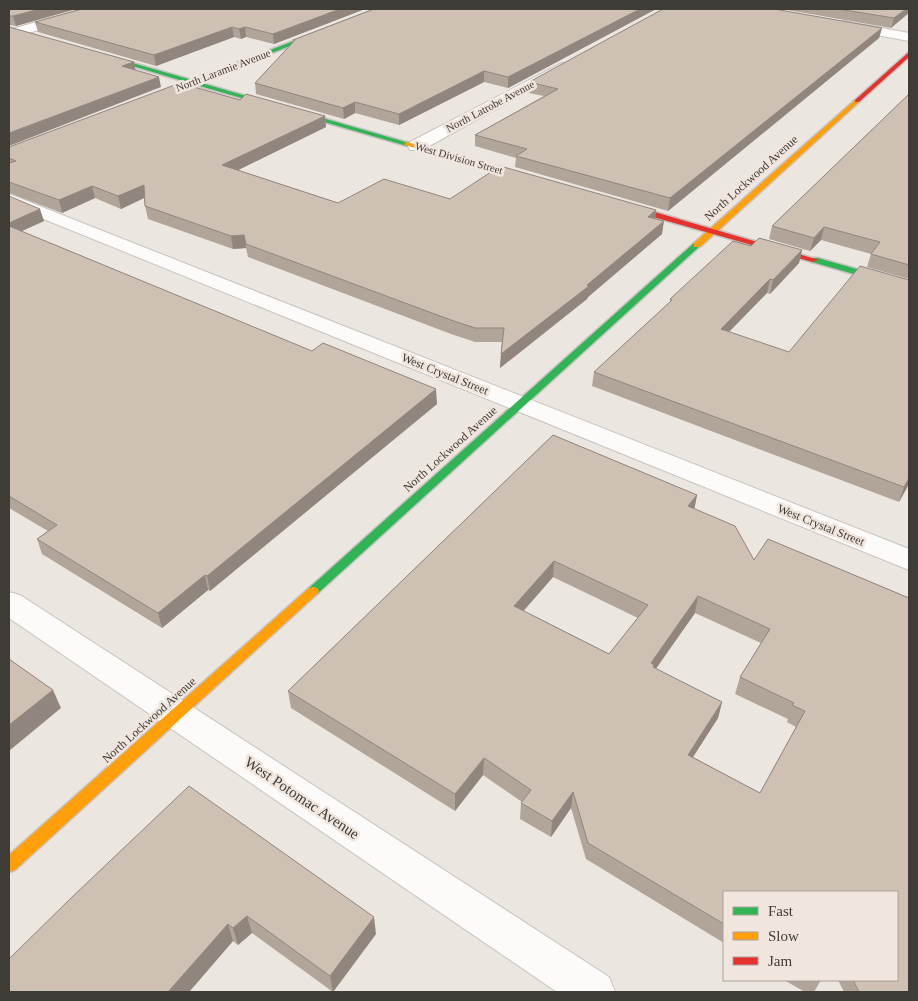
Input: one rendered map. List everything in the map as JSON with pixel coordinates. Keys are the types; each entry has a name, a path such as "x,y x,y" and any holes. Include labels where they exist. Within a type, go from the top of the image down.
{"street":[{"path":"13,31 94,9"},
{"name":"North Laramie Avenue","path":"172,90 381,9"},
{"path":"830,22 909,37"},
{"path":"13,31 36,37"},
{"name":"West Division Street","path":"92,53 546,183"},
{"name":"North Lockwood Avenue","path":"9,865 909,54"},
{"name":"North Latrobe Avenue","path":"416,146 573,61"},
{"name":"West Crystal Street","path":"9,199 909,560"},
{"path":"610,202 909,287"},
{"name":"West Potomac Avenue","path":"9,603 594,992"}],"building":[{"path":"9,9 40,9 9,16"},
{"path":"82,9 340,9 273,34 245,27 239,29 232,27 154,55 35,22"},
{"path":"374,9 640,9 508,77 484,71 399,114 355,102 343,108 255,83 295,40 293,40"},
{"path":"663,9 774,9 882,28 670,198 516,156 527,149 475,135 558,89 529,82"},
{"path":"838,9 906,9 894,18"},
{"path":"9,27 134,62 122,66 159,77 9,133"},
{"path":"180,83 240,100 246,94 325,116 222,165 338,203 384,179 450,199 500,166 656,210 648,217 664,221 587,285 589,286 501,354 504,328 475,328 451,320 246,244 244,235 231,236 145,206 144,185 118,196 92,186 59,200 9,182 9,163 16,161 9,158 9,147"},
{"path":"909,94 909,265 871,254 880,242 824,227 814,238 772,226"},
{"path":"9,196 40,209 9,223"},
{"path":"9,226 312,351 323,343 436,389 207,576 205,575 158,613 37,539 57,525 9,496"},
{"path":"759,238 802,250 773,280 770,279 721,329 789,352 860,266 909,280 909,478 904,487 594,372 733,241 751,246"},
{"path":"553,435 697,495 688,506 735,526 754,560 768,539 909,598 909,992 859,992 854,981 898,981 898,891 723,891 723,923 588,843 573,792 552,821 521,803 531,790 484,758 455,794 288,691","holes":["554,561 648,605 609,654 514,606","698,596 770,629 740,677 794,703 792,705 805,711 760,793 688,755 722,702 653,667 654,665 651,663"]},
{"path":"9,659 53,690 9,725"},
{"path":"189,786 374,917 330,976 247,916 233,928 228,924 168,992 9,992 9,959"}],"traffic: fast":[{"path":"187,84 381,9"},
{"path":"99,55 407,144"},
{"path":"313,591 697,245"},
{"path":"815,260 909,287"}],"traffic: slow":[{"path":"697,245 857,101"},
{"path":"407,144 531,179"},
{"path":"9,865 313,591"}],"traffic: jam":[{"path":"857,101 909,54"},
{"path":"621,205 815,260"}]}
